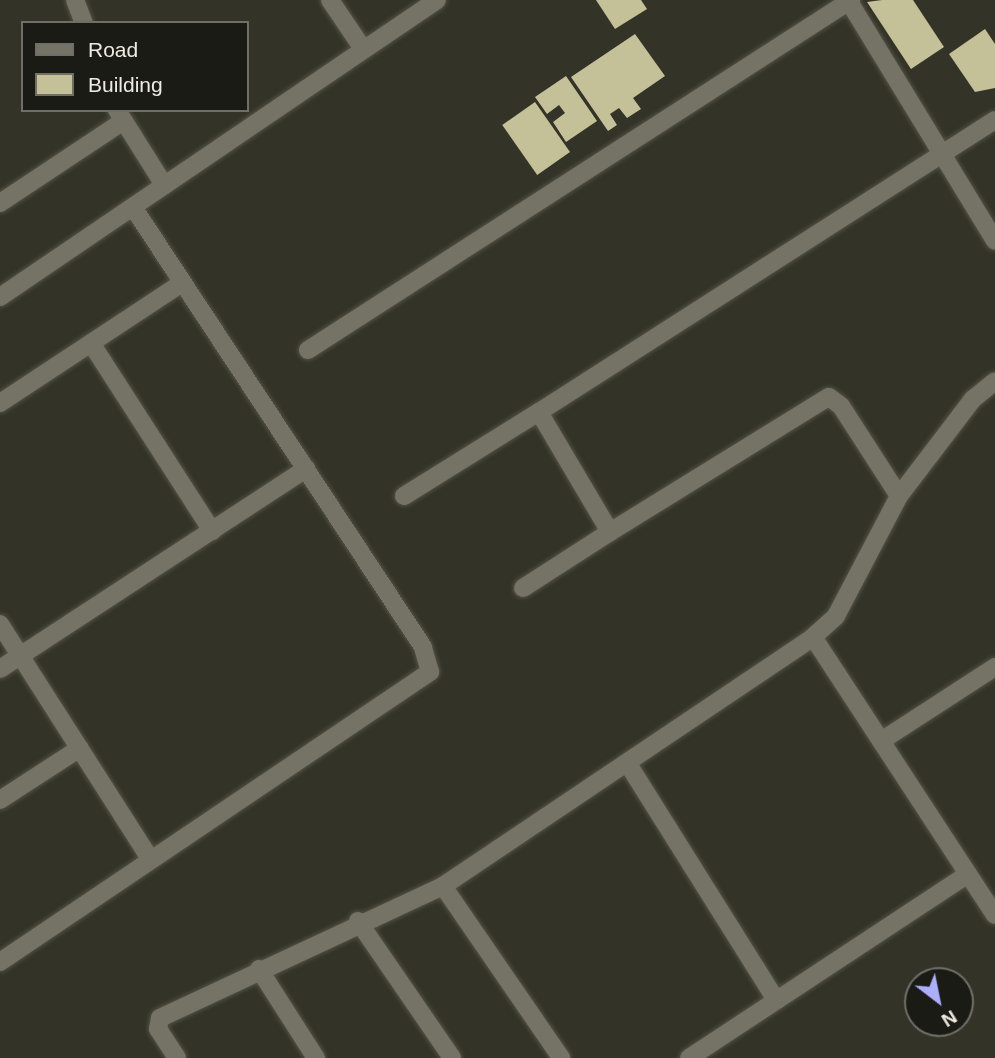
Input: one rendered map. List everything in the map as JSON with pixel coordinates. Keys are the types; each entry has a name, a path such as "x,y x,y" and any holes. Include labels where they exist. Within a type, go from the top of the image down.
{"street":[{"path":"75,0 83,21"},
{"path":"330,0 363,49"},
{"path":"0,297 437,0"},
{"path":"308,350 849,0 995,241"},
{"path":"0,203 120,116 164,185"},
{"path":"404,496 995,120"},
{"path":"0,962 430,672 423,647 133,207"},
{"path":"0,404 182,283"},
{"path":"91,343 212,531"},
{"path":"177,1058 158,1029 160,1018 358,921 443,887 813,637 835,615 899,496 973,399 995,381"},
{"path":"523,588 829,397 841,406 899,496"},
{"path":"539,412 610,532"},
{"path":"0,669 306,469"},
{"path":"0,624 150,859"},
{"path":"813,637 995,915"},
{"path":"881,741 995,667"},
{"path":"0,800 79,748"},
{"path":"628,764 776,1000"},
{"path":"689,1058 968,874"},
{"path":"443,887 561,1058"},
{"path":"358,921 452,1058"},
{"path":"259,969 316,1058"}],"building":[{"path":"596,0 641,0 647,9 615,29"},
{"path":"913,0 944,47 911,69 867,2"},
{"path":"985,29 995,44 995,88 975,92 949,54"},
{"path":"635,34 665,76 633,98 641,109 627,118 619,108 610,114 617,125 608,131 571,77"},
{"path":"566,76 597,121 566,142 553,122 565,113 559,105 547,114 535,97"},
{"path":"535,102 570,152 537,175 502,125"}]}
